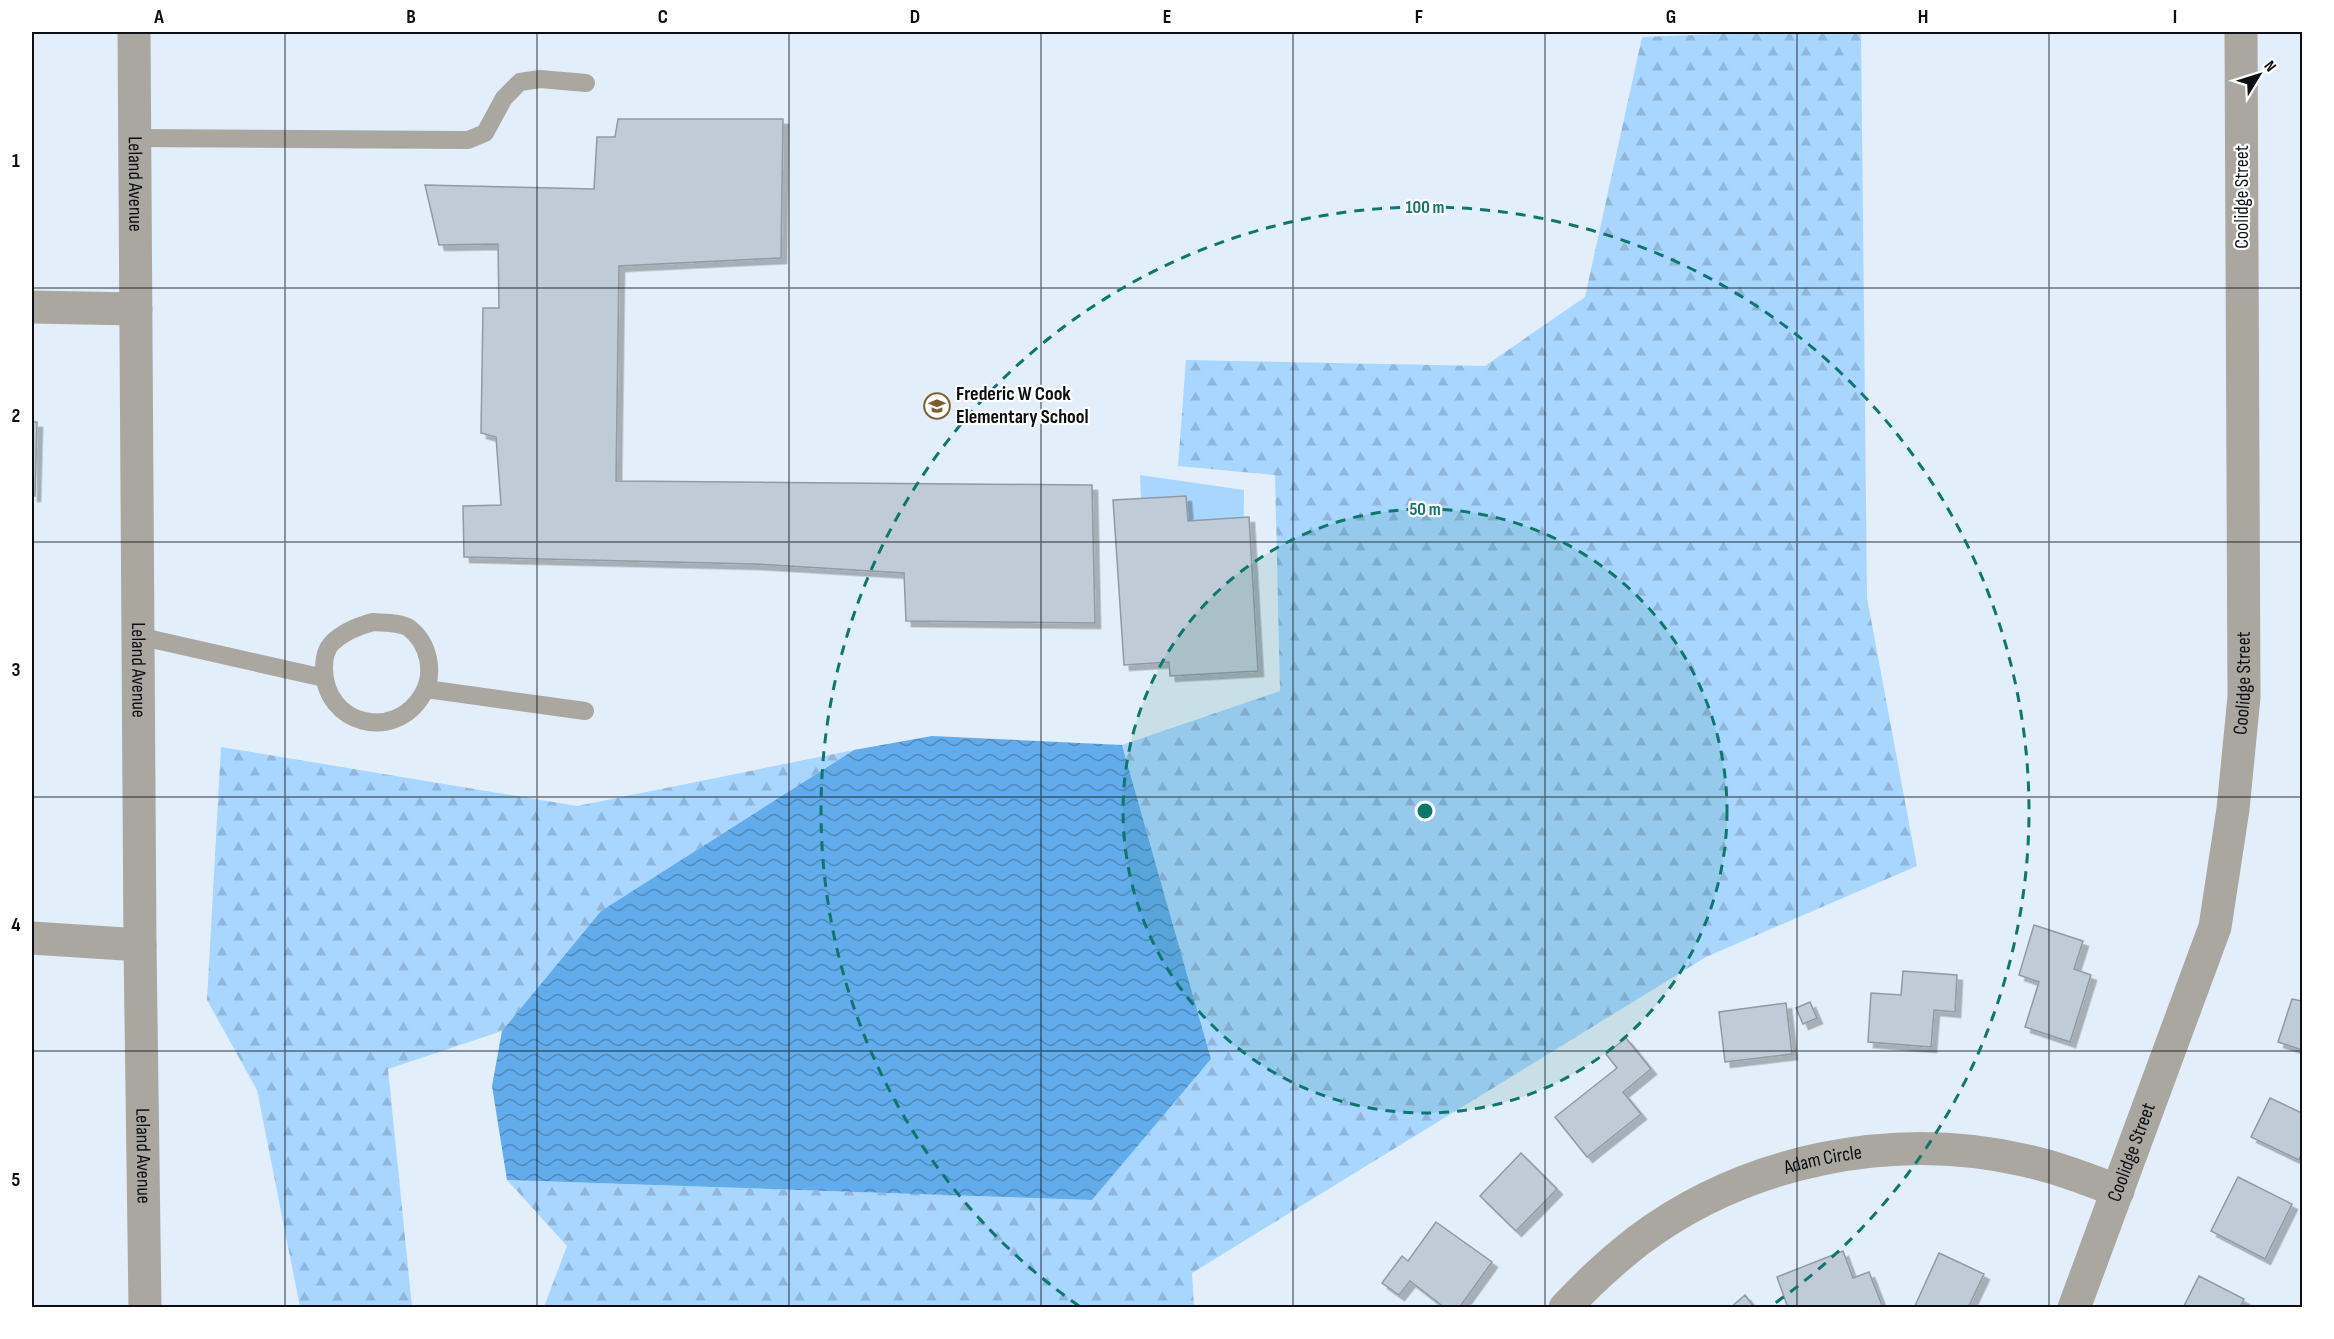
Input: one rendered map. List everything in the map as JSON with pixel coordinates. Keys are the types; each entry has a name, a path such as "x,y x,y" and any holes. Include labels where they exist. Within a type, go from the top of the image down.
{"street":[{"name":"Leland Avenue","path":"134,32 140,945 145,1308"},
{"name":"Coolidge Street","path":"2074,1308 2215,927 2233,809 2244,697 2241,32"},
{"path":"32,307 136,309"},
{"path":"32,938 140,945"},
{"name":"Adam Circle","path":"1565,1308 1601,1270 1640,1239 1683,1212 1727,1189 1774,1171 1823,1158 1872,1150 1922,1148 1972,1151 2022,1159 2071,1173 2118,1191"}],"lane":[{"path":"135,138 468,140 485,133 504,98 520,82 540,79 586,83"},
{"path":"373,622 407,627 419,639 428,655 430,673 426,689 417,705 404,716 388,722 371,723 354,718 340,709 330,694 324,678 324,660 330,644 356,627 373,622"},
{"path":"138,636 324,678"},
{"path":"426,689 585,711"}],"green space":[{"path":"1773,32 1861,32 1867,598 1917,866 1706,957 1192,1273 1194,1307 544,1307 567,1246 507,1180 1092,1200 1211,1059 1122,745 1280,691 1275,475 1178,466 1186,360 1485,366 1585,297 1642,37"},
{"path":"1140,475 1244,490 1242,659 1149,663"},
{"path":"221,747 577,806 854,750 601,911 502,1031 388,1069 412,1307 300,1307 257,1090 207,1000"}],"water":[{"path":"932,736 1122,745 1211,1059 1092,1200 507,1180 492,1086 502,1031 601,911 854,750"}],"building":[{"name":"Frederic W Cook Elementary School","path":"618,119 783,119 781,258 619,266 616,481 1092,485 1095,623 906,621 904,573 754,564 464,557 463,506 501,505 496,437 481,433 483,308 499,308 498,244 439,245 425,185 594,189 597,137 615,137"},
{"path":"32,422 37,422 35,496 32,496"},
{"path":"1186,496 1188,521 1249,517 1258,671 1170,676 1169,662 1124,665 1113,500"},
{"path":"2034,925 2083,941 2074,969 2091,975 2070,1042 2025,1027 2039,982 2019,975"},
{"path":"1903,971 1957,975 1955,1012 1934,1010 1931,1047 1868,1042 1871,993 1901,995"},
{"path":"2292,999 2302,1001 2302,1050 2278,1042"},
{"path":"1810,1002 1817,1018 1803,1024 1796,1008"},
{"path":"1786,1003 1792,1054 1725,1062 1719,1012"},
{"path":"1626,1038 1651,1069 1623,1092 1641,1114 1587,1157 1555,1117 1617,1068 1606,1054"},
{"path":"2270,1098 2302,1113 2302,1152 2299,1160 2251,1137"},
{"path":"1521,1153 1557,1189 1516,1231 1480,1196"},
{"path":"2238,1177 2292,1204 2265,1259 2211,1231"},
{"path":"1436,1222 1492,1262 1459,1308 1445,1308 1410,1281 1399,1295 1382,1283 1402,1256 1408,1261"},
{"path":"1843,1251 1853,1278 1869,1272 1883,1308 1788,1308 1777,1277"},
{"path":"1939,1253 1984,1274 1968,1308 1914,1308"},
{"path":"2199,1276 2244,1299 2240,1308 2183,1308"},
{"path":"1745,1295 1755,1308 1730,1308"}],"place":[{"name":"Frederic W Cook Elementary School","path":"937,406"}]}
